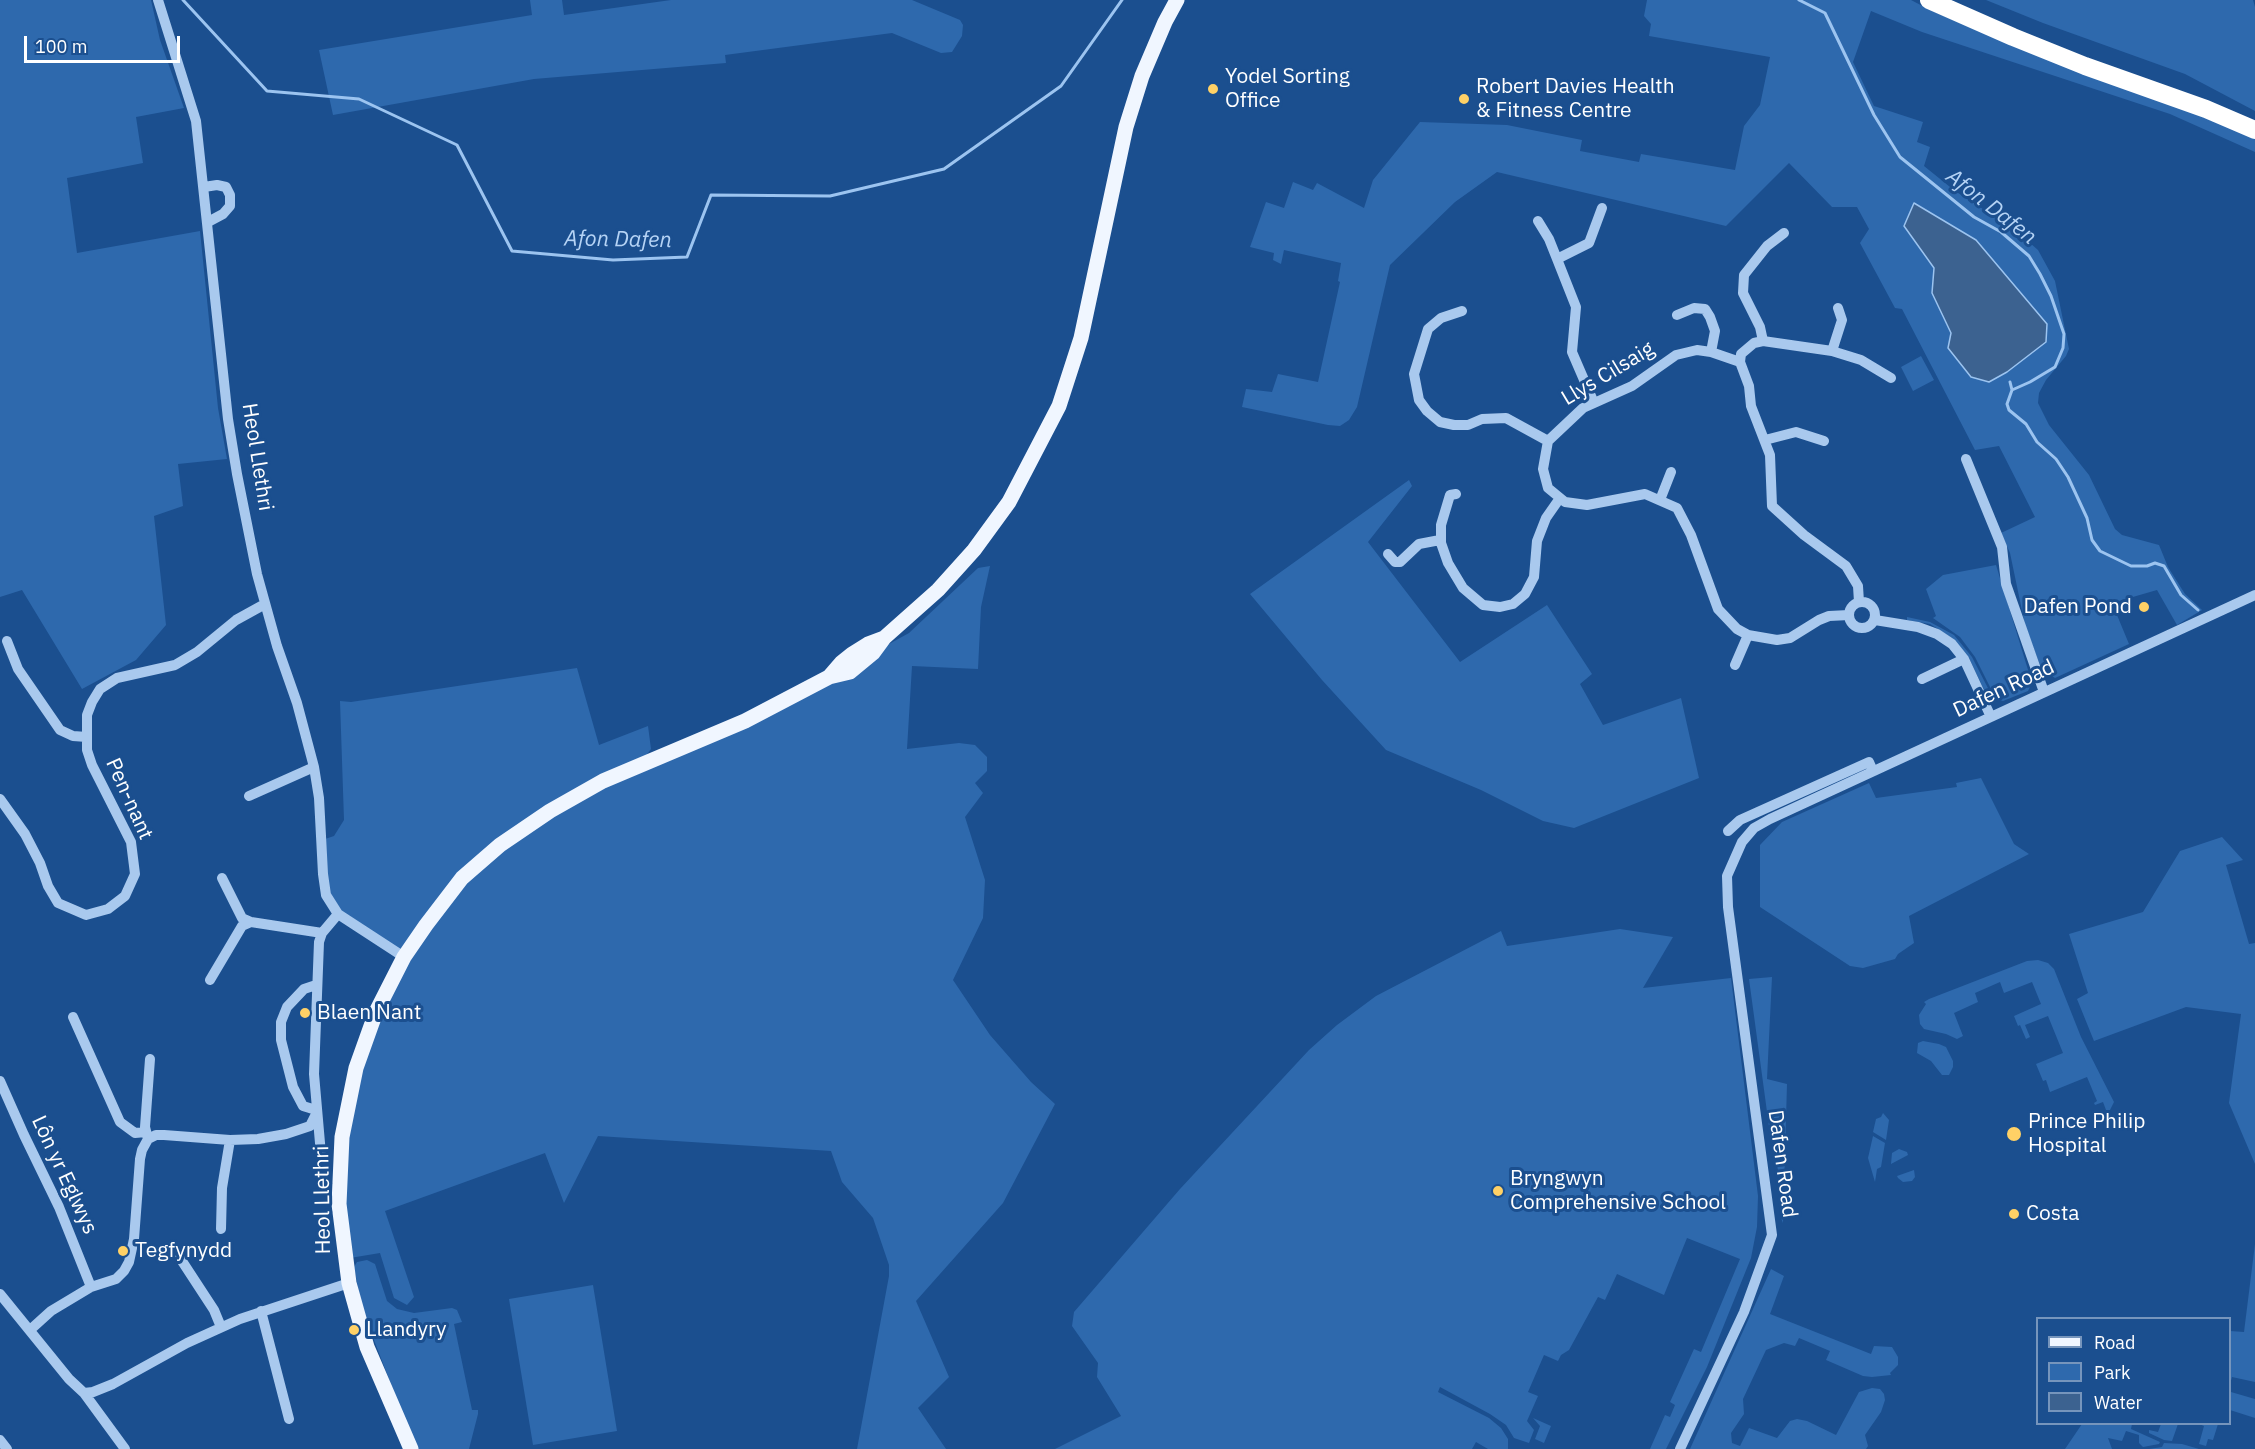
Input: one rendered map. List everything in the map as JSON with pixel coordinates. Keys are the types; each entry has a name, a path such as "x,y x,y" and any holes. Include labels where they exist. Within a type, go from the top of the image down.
{"highway":[{"path":"1929,0 2085,66 2206,109 2255,130"}],"main road":[{"name":"Heol Llethri","path":"411,1449 367,1347 344,1258 339,1204 342,1137 356,1068 376,1012 404,957 462,878 500,844 603,781 745,721 829,677 852,654 884,638 938,591 985,536 1009,502 1059,406 1081,338 1126,127 1142,76 1177,0"}],"street":[{"name":"Heol Llethri","path":"158,0 196,121 228,419 248,539 314,767 319,798 326,895 338,914"},
{"path":"204,187 217,185 226,187 230,195 230,206 223,214 208,222"},
{"path":"1557,259 1589,243 1602,208"},
{"path":"1538,221 1549,239 1576,307 1572,352 1594,403"},
{"path":"1763,341 1760,327 1743,293 1744,275 1767,246 1784,233"},
{"path":"1677,315 1694,308 1705,309 1715,331 1711,352"},
{"path":"1832,351 1842,320 1838,308"},
{"path":"1462,311 1441,318 1428,329 1414,374 1419,400 1427,411 1440,422 1468,425 1482,419 1506,418 1548,441 1544,469 1548,488 1564,502 1587,505 1645,494 1677,508 1691,535 1718,609 1737,629 1748,635 1777,640 1790,638 1829,616 1849,615"},
{"path":"1859,602 1858,586 1846,566 1804,535 1772,506 1770,455 1751,406 1749,386 1740,362 1741,354 1754,343 1763,341 1832,351 1860,360 1891,378"},
{"name":"Llys Cilsaig","path":"1548,441 1574,415 1594,403 1632,387 1676,356 1697,350 1711,352 1740,362"},
{"path":"1765,440 1796,432 1824,441"},
{"path":"1966,459 2002,547 2006,584 2044,692"},
{"path":"1660,500 1671,472"},
{"path":"1456,494 1450,495 1441,525 1440,540 1448,563 1463,588 1483,605 1500,607 1513,604 1525,594 1534,577 1537,541 1546,518 1560,498"},
{"path":"1388,554 1395,562 1400,561 1419,544 1440,540"},
{"name":"Dafen Road","path":"1680,1449 1744,1312 1772,1235 1728,907 1727,876 1742,842 1754,828 1770,819 2255,595"},
{"path":"1859,602 1871,605 1875,612 1875,620 1866,628 1858,628 1852,623 1849,615 1852,607 1859,602"},
{"name":"Pen-nant","path":"0,800 25,834 58,903 86,915 108,909 125,896 135,874 131,842 92,765 87,750 87,715 92,702 100,689 117,678 175,665 197,652 236,620 265,604"},
{"path":"1875,620 1918,627 1937,634 1952,644 1964,659 1991,717"},
{"path":"1736,665 1748,635"},
{"name":"Pen-nant","path":"7,641 18,669 60,730 73,736 87,737"},
{"path":"1922,679 1964,659"},
{"path":"1728,831 1740,820 1869,762 1873,771"},
{"path":"249,796 314,767"},
{"path":"222,878 242,918 251,922 322,933 338,914 404,957"},
{"path":"210,980 242,926 251,922"},
{"name":"Heol Llethri","path":"322,933 319,942 316,985 314,1074 322,1166"},
{"path":"73,1017 120,1122 135,1133 147,1136 258,1139 286,1134 310,1126 316,1112 303,1106 293,1088 281,1040 281,1022 287,1007 304,989 316,985"},
{"path":"30,1330 51,1311 92,1287 116,1279 129,1262 134,1239 140,1159 147,1136 150,1059"},
{"name":"Lôn yr Eglwys","path":"0,1081 60,1207 92,1287"},
{"path":"221,1229 222,1188 230,1140"},
{"path":"180,1258 214,1310 221,1327"},
{"path":"84,1393 113,1384 178,1347 221,1327 261,1311 349,1283"},
{"path":"0,1294 69,1379 84,1393 125,1449"},
{"path":"261,1311 289,1419"},
{"path":"0,1440 7,1449"}],"green space":[{"path":"0,0 151,0 160,40 184,108 136,117 143,163 67,178 77,253 200,231 218,408 227,459 178,464 183,506 154,516 166,625 136,660 82,689 22,590 0,597"},
{"path":"530,0 562,0 564,15 671,0 912,0 960,20 963,25 962,36 952,52 941,53 892,33 725,55 726,63 534,79 333,115 319,50 532,15"},
{"path":"1647,0 1911,0 1934,12 2052,61 2193,112 2255,138 2255,152 2170,114 1922,32 1871,11 1853,62 1874,106 1923,122 1917,142 1930,147 1924,166 1955,191 2014,229 2038,250 2055,281 2069,349 2046,380 2039,393 2038,403 2049,425 2089,475 2115,529 2122,535 2159,545 2168,567 2185,594 2202,610 2177,625 2157,590 2112,603 2129,644 2055,678 2041,668 2025,625 2010,553 2001,533 2035,517 1999,446 1975,450 1902,309 1895,308 1860,243 1869,229 1857,207 1832,207 1789,163 1726,226 1497,172 1455,202 1390,265 1357,407 1349,420 1340,426 1328,425 1242,407 1246,389 1272,392 1278,374 1318,382 1340,282 1338,281 1341,263 1284,250 1281,264 1273,260 1274,253 1250,247 1266,202 1284,208 1293,182 1313,190 1317,183 1364,208 1373,180 1420,122 1507,125 1582,140 1580,151 1639,162 1641,154 1735,170 1744,126 1760,105 1770,57 1649,36 1651,24 1644,16","holes":["1934,268 1971,377 1932,293"]},
{"path":"1986,0 2253,0 2255,7 2255,111 2185,74"},
{"path":"1921,356 1934,380 1913,391 1901,367"},
{"path":"1409,480 1412,486 1368,542 1460,662 1547,605 1592,674 1580,684 1603,725 1681,698 1699,778 1574,828 1543,821 1481,790 1386,750 1322,680 1250,594"},
{"path":"1996,565 2032,683 2028,691 2003,701 1993,698 1995,697 1975,657 1960,637 1933,618 1936,616 1926,589 1943,575"},
{"path":"990,566 981,607 978,669 912,666 907,749 959,743 975,745 987,757 987,771 975,783 983,793 965,817 985,880 983,918 953,980 990,1035 1031,1082 1055,1104 1003,1203 916,1301 949,1377 918,1408 946,1449 857,1449 889,1276 889,1265 873,1218 842,1182 831,1151 598,1136 564,1203 545,1153 385,1211 414,1297 407,1305 394,1298 380,1253 344,1259 339,1204 356,1068 404,957 338,914 326,895 322,840 334,836 344,820 340,701 351,702 577,668 599,745 648,726 651,749 645,757 829,677 909,633 978,568"},
{"path":"1907,617 1930,622 1954,635 1972,657 1991,694 1986,694 1969,658 1952,638 1930,624 1907,620"},
{"path":"1981,778 2014,844 2029,854 1909,916 1914,943 1898,954 1895,959 1863,968 1850,966 1760,907 1760,845 1782,822 1869,783 1876,798 1957,787 1956,783"},
{"path":"2222,837 2243,860 2226,865 2249,944 2255,943 2255,1164 2229,1103 2241,1014 2186,1007 2094,1041 2077,999 2088,993 2069,934 2143,912 2180,851"},
{"name":"Bryngwyn Comprehensive School","path":"1620,929 1673,937 1643,988 1731,978 1758,1196 1757,1227 1751,1258 1707,1367 1666,1449 1650,1449 1665,1415 1670,1417 1675,1405 1670,1402 1694,1349 1701,1352 1740,1259 1687,1238 1664,1295 1617,1274 1605,1300 1598,1297 1569,1350 1561,1355 1558,1361 1544,1355 1528,1392 1538,1396 1527,1421 1534,1430 1529,1443 1514,1438 1506,1425 1490,1414 1440,1387 1438,1392 1489,1418 1501,1428 1508,1439 1508,1449 1488,1449 1476,1442 1472,1449 1055,1449 1121,1416 1097,1377 1098,1363 1072,1326 1074,1312 1180,1189 1309,1050 1337,1025 1376,996 1501,931 1507,946"},
{"path":"2038,960 2048,963 2054,969 2081,1037 2114,1102 2110,1110 2106,1110 2103,1102 2095,1105 2097,1101 2087,1077 2050,1092 2046,1080 2043,1081 2036,1064 2063,1053 2048,1016 2025,1025 2030,1037 2026,1039 2020,1025 2018,1026 2014,1016 2041,1004 2032,982 2004,993 2000,982 1975,993 1978,1002 1954,1013 1963,1036 1957,1039 1924,1029 1920,1024 1919,1015 1926,1004 1924,1002 1929,999 2027,961"},
{"path":"1772,977 1767,1079 1787,1084 1783,1223 1778,1170 1770,1134 1749,979"},
{"path":"1923,1041 1946,1047 1953,1061 1949,1075 1942,1075 1931,1061 1917,1053 1918,1043"},
{"path":"1883,1113 1889,1120 1886,1140 1873,1132 1876,1119"},
{"path":"1873,1136 1885,1143 1881,1167 1877,1169 1875,1182 1868,1158"},
{"path":"1899,1149 1907,1152 1908,1155 1891,1164 1892,1153"},
{"path":"1914,1170 1915,1177 1912,1181 1903,1182 1897,1176"},
{"path":"2255,1244 2255,1382 2232,1377 2231,1380 2231,1331 2244,1332"},
{"path":"367,1260 375,1264 387,1301 397,1309 414,1313 452,1308 457,1310 462,1322 454,1324 472,1410 478,1410 469,1449 416,1449 362,1309 354,1267 357,1262"},
{"path":"1771,1269 1784,1276 1770,1314 1871,1354 1874,1346 1892,1347 1898,1357 1898,1365 1890,1373 1891,1375 1863,1376 1826,1360 1830,1351 1799,1338 1795,1346 1784,1343 1766,1350 1743,1399 1744,1414 1731,1433 1732,1443 1740,1446 1749,1428 1777,1438 1790,1421 1797,1419 1807,1421 1836,1435 1859,1392 1872,1388 1880,1389 1885,1400 1881,1412 1865,1435 1868,1446 1866,1449 1690,1449"},
{"path":"593,1285 617,1431 533,1445 509,1299"},
{"path":"2231,1392 2255,1399 2255,1418 2231,1410"},
{"path":"1533,1418 1551,1426 1544,1443 1535,1439 1540,1426"},
{"path":"2081,1425 2132,1425 2131,1429 2160,1442 2143,1447 2139,1443 2139,1435 2126,1431 2122,1441 2108,1438 2112,1449 2065,1449"},
{"path":"2161,1425 2178,1425 2172,1441 2149,1433 2149,1430 2158,1432"},
{"path":"2202,1425 2218,1425 2213,1440 2208,1439 2206,1446 2199,1444 2204,1426"},
{"path":"2164,1443 2182,1444 2199,1449 2149,1449 2162,1447"}],"water":[{"path":"1914,203 1976,240 2047,324 2046,342 2007,372 1989,382 1971,377 1948,348 1951,333 1932,293 1934,268 1904,226"}],"waterway":[{"name":"Afon Dafen","path":"183,0 267,91 359,99 457,145 512,251 613,260 687,257 711,195 830,196 944,169 1061,86 1122,0"},
{"name":"Afon Dafen","path":"1799,0 1825,13 1874,115 1900,157 1974,217 2001,232 2029,256 2040,274 2051,296 2064,334 2063,348 2055,367 2012,390"},
{"path":"2010,382 2012,390"},
{"name":"Afon Dafen","path":"2012,390 2007,404 2009,410 2026,424 2037,442 2056,459 2068,477 2087,518 2092,540 2100,551 2131,566 2147,566 2155,563 2164,566 2181,595 2198,610"}],"place":[{"name":"Yodel Sorting Office","path":"1213,89"},
{"name":"Robert Davies Health & Fitness Centre","path":"1464,99"},
{"name":"Dafen Pond","path":"2144,607"},
{"name":"Blaen Nant","path":"305,1013"},
{"name":"Prince Philip Hospital","path":"2014,1134"},
{"name":"Bryngwyn Comprehensive School","path":"1498,1191"},
{"name":"Costa","path":"2014,1214"},
{"name":"Tegfynydd","path":"123,1251"},
{"name":"Llandyry","path":"354,1330"}]}
